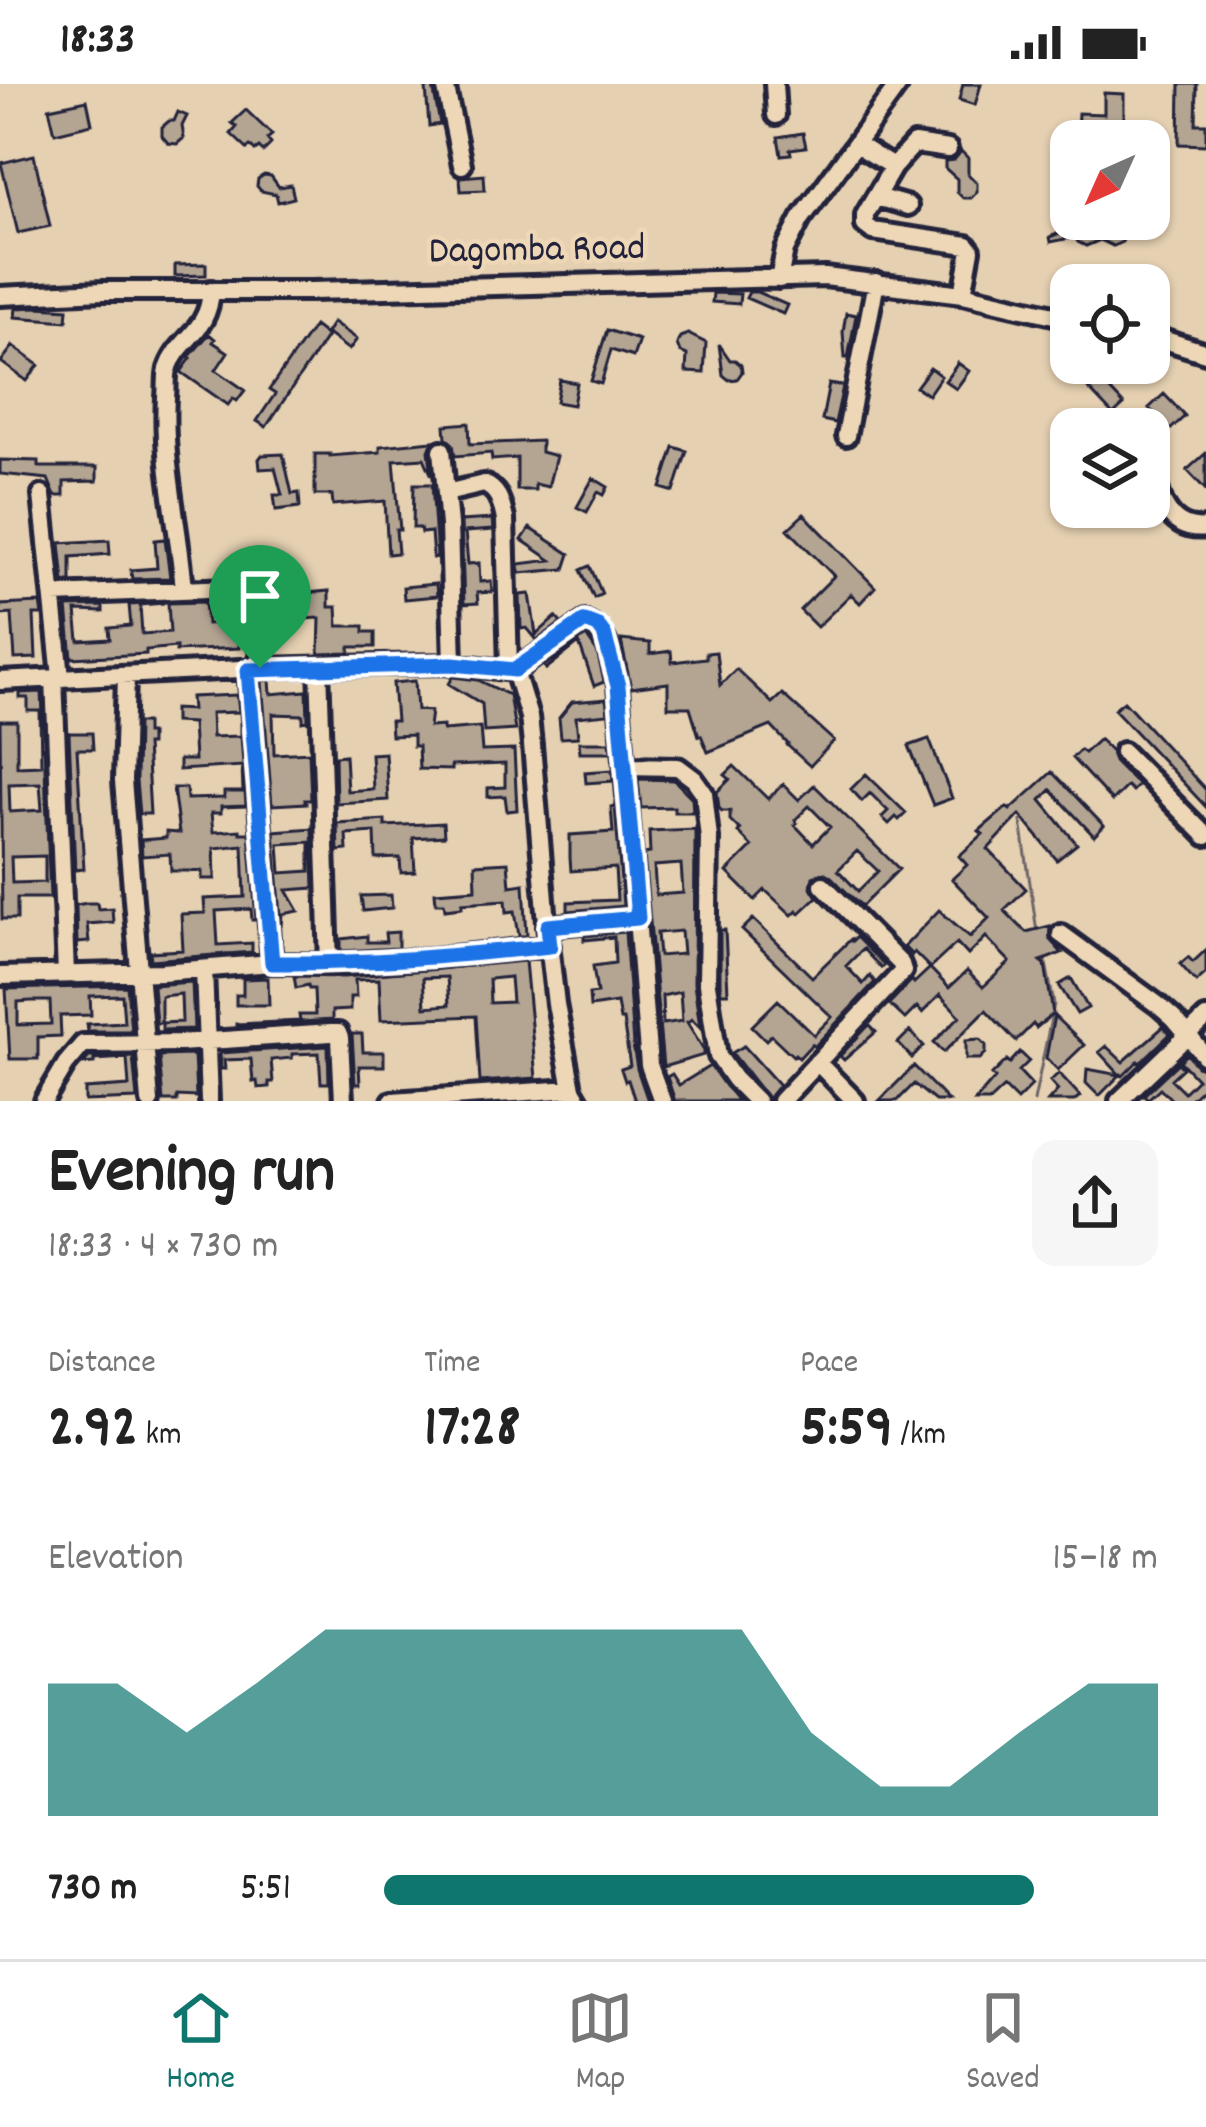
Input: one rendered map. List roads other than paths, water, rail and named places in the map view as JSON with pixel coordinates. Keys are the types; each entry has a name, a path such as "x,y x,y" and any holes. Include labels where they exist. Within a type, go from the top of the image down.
{"street":[{"path":"445,84 462,165"},
{"path":"774,84 776,116"},
{"path":"779,279 785,250 801,219 898,84"},
{"path":"856,144 893,167"},
{"path":"948,149 914,144 893,167 865,225 970,248 963,294"},
{"path":"876,196 908,206"},
{"name":"Dagomba Road","path":"0,296 825,278 963,294 1050,314"},
{"path":"846,436 875,282"},
{"path":"184,590 168,471 168,370 207,316 211,290"},
{"path":"1170,342 1206,353"},
{"path":"442,451 453,664"},
{"path":"392,1101 575,1095 556,1004 529,717 512,670 505,519 495,490 484,484 446,493"},
{"path":"42,495 53,595 66,974"},
{"path":"1170,514 1191,530 1206,528"},
{"path":"53,595 243,588 254,594 254,669 272,963"},
{"path":"0,681 453,664 512,670 555,644 577,624 585,621 598,626 618,686 649,1065 662,1101"},
{"path":"319,668 329,964"},
{"path":"126,676 123,782 150,1101"},
{"path":"1124,752 1206,836"},
{"path":"626,766 678,767 704,793 709,838 707,984 713,1028 718,1056 756,1101"},
{"path":"781,1101 903,971 823,885"},
{"path":"548,926 638,918"},
{"path":"1061,934 1158,1005 1206,1057"},
{"path":"0,959 1,976 329,964 550,946"},
{"path":"204,969 209,1101"},
{"path":"1120,1101 1206,1018"},
{"path":"44,1101 83,1044 338,1033 343,1101"},
{"path":"817,1062 855,1101"}],"waterway":[{"path":"1021,821 1037,932"},
{"path":"1034,1101 1054,1004 1045,958"}]}
